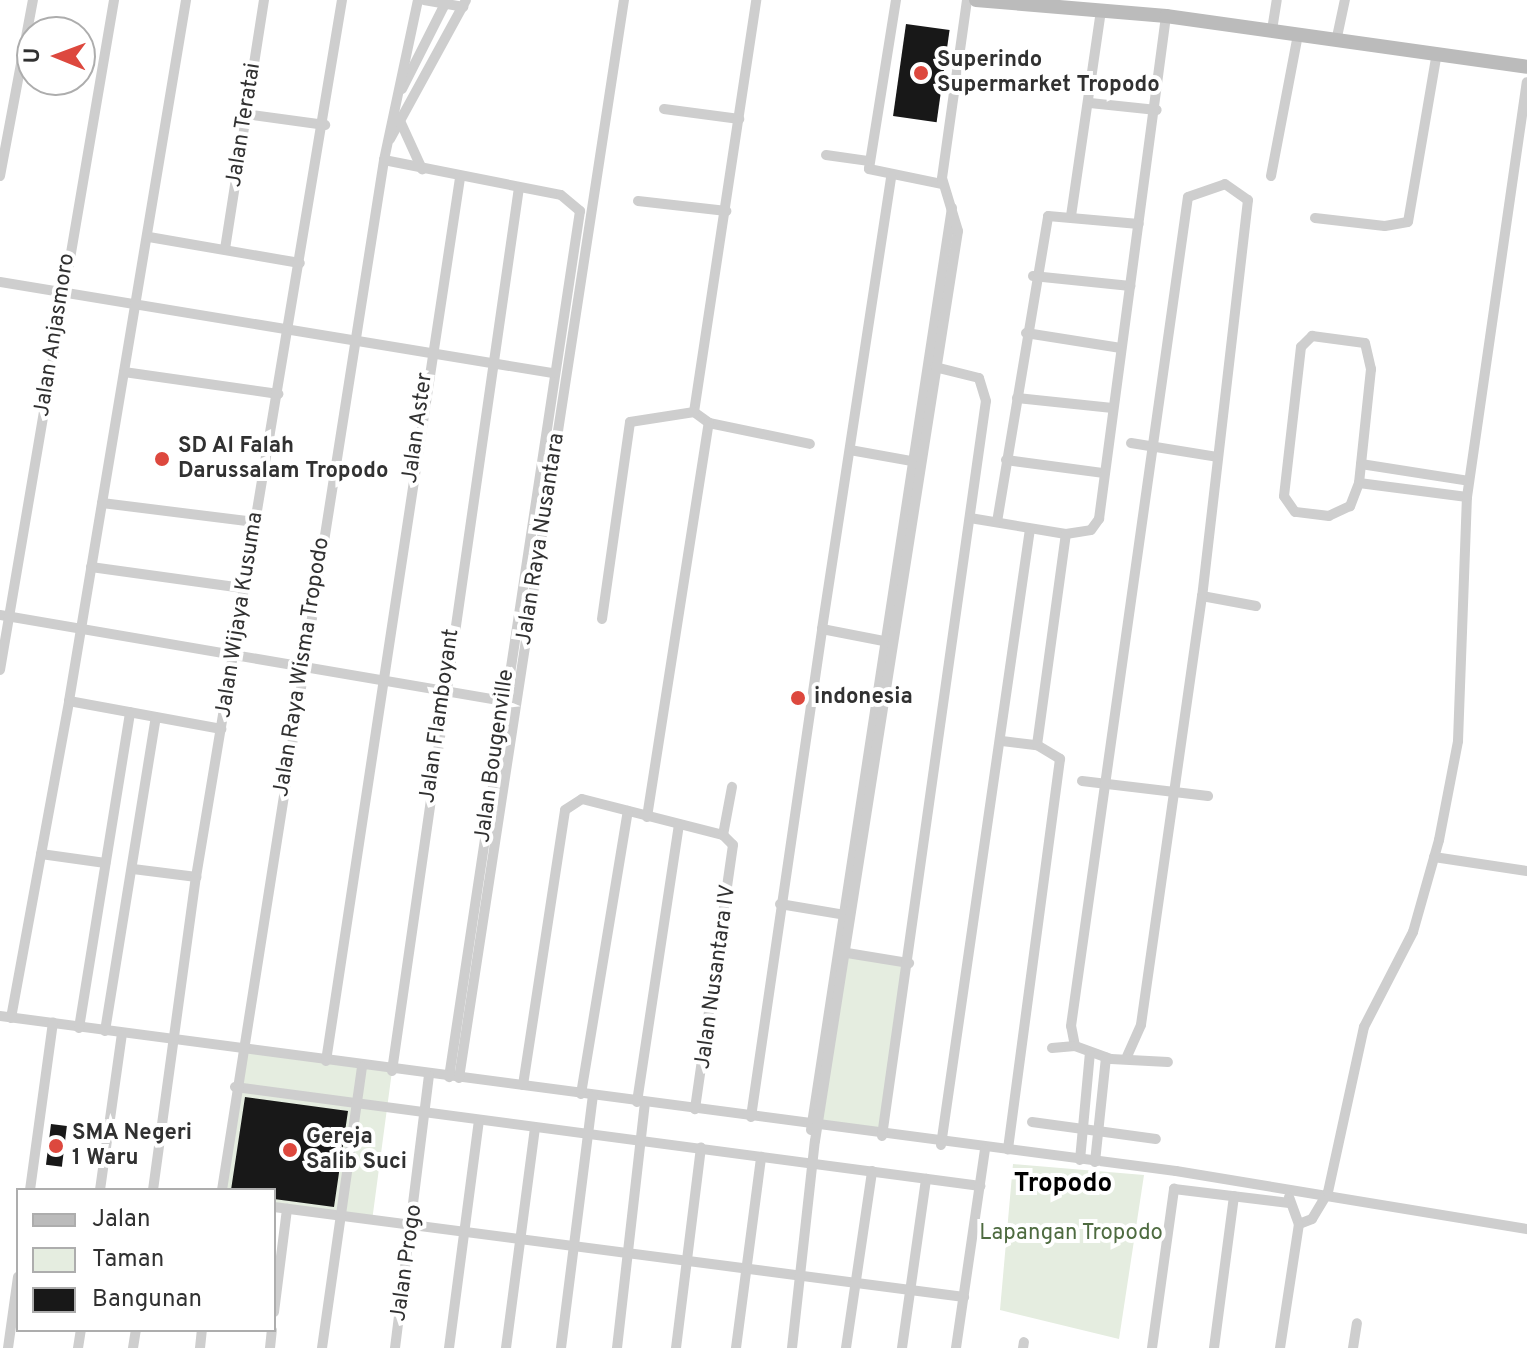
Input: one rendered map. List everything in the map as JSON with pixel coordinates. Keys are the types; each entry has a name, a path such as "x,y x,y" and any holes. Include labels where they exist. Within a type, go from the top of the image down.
{"main road":[{"path":"976,0 1166,16 1337,37 1527,67"}],"street":[{"path":"0,176 33,0"},
{"name":"Jalan Anjasmoro","path":"0,670 5,616 114,0"},
{"path":"186,0 149,237 135,303 69,701 41,854 6,1017 240,1047 429,1079 452,1075 941,1145 1008,1150 1328,1192 1527,1229"},
{"name":"Jalan Teratai","path":"225,249 264,0"},
{"name":"Jalan Wijaya Kusuma","path":"153,1188 171,1040 196,877 243,588 325,125 342,0"},
{"path":"387,144 465,3 421,0 394,105"},
{"name":"Jalan Raya Nusantara","path":"452,1075 624,0"},
{"path":"694,412 756,0"},
{"path":"896,0 868,161 872,173 942,184"},
{"path":"889,642 939,368 958,231 942,184 967,0"},
{"path":"1272,30 1277,0"},
{"path":"1337,37 1345,0"},
{"path":"394,105 446,2"},
{"path":"1071,216 1090,103 1101,10"},
{"path":"970,518 1066,534 1096,525 1157,110 1166,16"},
{"path":"1271,176 1298,34"},
{"path":"1315,218 1385,226 1408,222 1437,53"},
{"path":"1299,1224 1312,1219 1328,1192 1364,1027 1410,939 1434,857 1458,741 1467,497 1525,138 1527,82"},
{"path":"1090,103 1157,110"},
{"name":"Jalan Raya Wisma Tropodo","path":"222,1188 240,1047 394,105"},
{"path":"664,109 739,119"},
{"path":"245,114 325,125"},
{"path":"401,123 422,169"},
{"path":"826,155 868,161"},
{"path":"384,160 519,188"},
{"path":"751,1117 780,904 891,177"},
{"name":"Jalan Aster","path":"326,1061 430,351 460,178"},
{"path":"1075,1046 1071,1026 1188,197 1225,184 1248,200 1202,596 1141,1025 1127,1056"},
{"name":"Jalan Bougenville","path":"452,1075 503,701 552,373 579,224 577,204 570,197 519,188"},
{"name":"Jalan Flamboyant","path":"392,1071 442,690 497,361 519,188"},
{"path":"638,201 726,211"},
{"path":"815,1141 809,1124 848,915 889,642 925,366 952,208"},
{"path":"997,522 1033,276 1048,216 1139,224"},
{"path":"149,237 300,263"},
{"path":"1033,276 1130,286"},
{"path":"0,282 356,342 497,361 552,373"},
{"path":"1026,333 1121,348"},
{"path":"1312,336 1348,336 1369,352 1359,483 1350,506 1329,516 1295,512 1284,496 1301,347 1312,336"},
{"path":"882,1136 909,963 986,386 939,368 925,366"},
{"path":"124,372 278,394"},
{"path":"1017,398 1112,408"},
{"path":"602,619 630,422 694,412 709,423 810,444"},
{"path":"647,817 709,423"},
{"path":"1131,443 1217,457"},
{"path":"850,450 912,461"},
{"path":"1006,460 1104,473"},
{"path":"1361,464 1469,481"},
{"path":"1359,483 1467,497"},
{"path":"102,503 255,522"},
{"path":"941,1145 1002,741 1030,529"},
{"path":"1037,745 1066,534"},
{"path":"91,567 243,588"},
{"path":"1202,596 1256,606"},
{"path":"5,616 503,701"},
{"path":"822,629 889,642"},
{"path":"69,701 221,729"},
{"path":"79,1028 130,712"},
{"path":"105,1031 156,717"},
{"path":"1002,741 1037,745 1054,751 1060,765 1008,1150"},
{"path":"1082,781 1208,796"},
{"path":"523,1085 566,805 582,799 723,835 732,787"},
{"path":"561,1348 587,1136 587,1095 628,811"},
{"path":"617,1348 642,1144 641,1102 679,824"},
{"name":"Jalan Nusantara IV","path":"695,1109 733,845 723,835"},
{"path":"41,854 105,863"},
{"path":"1434,857 1527,871"},
{"path":"133,869 196,877"},
{"path":"780,904 848,915"},
{"path":"792,1348 815,1141 821,1127 847,953 848,915"},
{"path":"847,953 909,963"},
{"path":"30,1188 53,1023"},
{"path":"100,1188 122,1034"},
{"path":"1052,1048 1075,1046 1106,1058 1127,1056 1168,1062"},
{"path":"1080,1160 1090,1053"},
{"path":"1095,1162 1106,1058"},
{"path":"322,1348 362,1067"},
{"name":"Jalan Progo","path":"395,1348 429,1079"},
{"path":"235,1087 642,1144 701,1148 980,1186"},
{"path":"449,1348 479,1121"},
{"path":"1032,1122 1156,1139"},
{"path":"506,1348 535,1128"},
{"path":"676,1348 701,1148"},
{"path":"956,1348 985,1149"},
{"path":"736,1348 761,1157"},
{"path":"846,1348 872,1171"},
{"path":"902,1348 926,1179"},
{"path":"1280,1348 1299,1224 1289,1203 1290,1188"},
{"path":"1152,1348 1173,1190 1289,1203"},
{"path":"1214,1348 1234,1196"},
{"path":"276,1207 628,1254 746,1273 855,1282 964,1297"},
{"path":"276,1296 287,1209"},
{"path":"8,1348 16,1291"},
{"path":"1353,1348 1357,1323"}],"green space":[{"path":"847,953 909,963 882,1137 819,1127"},
{"path":"240,1047 392,1071 372,1221 276,1207 276,1188 222,1188"},
{"name":"Lapangan Tropodo","path":"1013,1164 1144,1175 1119,1339 1000,1310"}],"building":[{"name":"Superindo Supermarket Tropodo","path":"906,24 950,30 937,122 893,116"},
{"name":"Gereja Salib Suci","path":"245,1097 348,1111 334,1207 276,1199 276,1188 231,1188"},
{"name":"SMA Negeri 1 Waru","path":"51,1124 67,1126 62,1167 46,1165"}],"place":[{"name":"Superindo Supermarket Tropodo","path":"921,73"},
{"name":"SD Al Falah Darussalam Tropodo","path":"162,459"},
{"name":"indonesia","path":"798,698"},
{"name":"SMA Negeri 1 Waru","path":"56,1146"},
{"name":"Gereja Salib Suci","path":"290,1150"}],"district":[{"name":"Tropodo","path":"1063,1185"}]}
